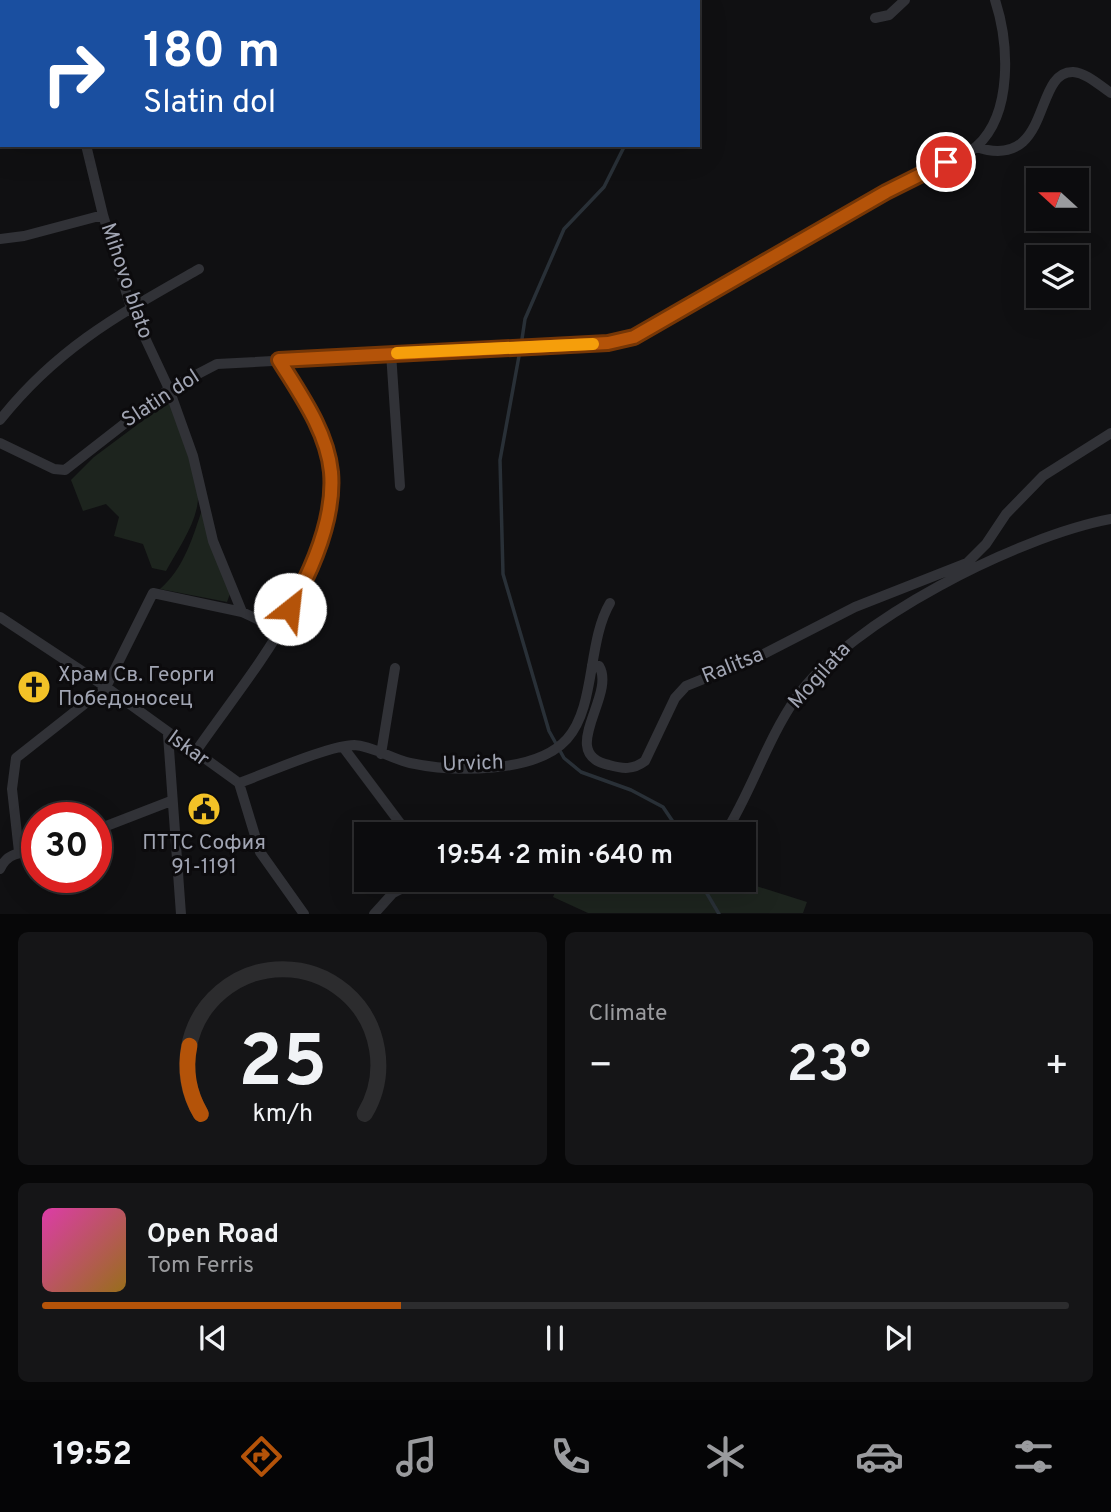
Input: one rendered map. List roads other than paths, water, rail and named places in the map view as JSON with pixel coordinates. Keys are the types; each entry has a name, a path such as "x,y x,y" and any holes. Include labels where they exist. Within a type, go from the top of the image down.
{"street":[{"path":"875,18 889,15 905,0"},
{"path":"995,0 1003,52 1002,94 993,121 976,147 1002,151 1017,147 1028,139 1051,88 1060,76 1072,72 1084,75 1111,93"},
{"name":"Mihovo blato","path":"86,147 103,215 131,308 169,389 193,456 213,541 242,612"},
{"name":"Slatin dol","path":"0,443 54,469 65,470 169,389 217,364 608,343 634,337 886,192 976,147"},
{"path":"0,239 24,236 103,215"},
{"path":"0,420 22,393 73,345 199,269"},
{"path":"391,353 400,486"},
{"path":"194,754 279,629 313,569 326,523 331,472 312,412 279,360"},
{"path":"969,566 1006,513 1043,476 1111,433"},
{"path":"969,566 1111,519"},
{"name":"Ralitsa","path":"592,665 599,666 602,671 602,682 586,737 588,751 594,760 603,764 624,769 638,766 645,761 675,698 686,686 758,657 855,607 969,566"},
{"name":"Mogilata","path":"732,822 774,733 797,696 855,637 969,566"},
{"path":"0,869 5,859 19,852 12,789 16,758 106,687 153,593 242,612 279,629"},
{"name":"Urvich","path":"239,783 343,747 360,746 409,763 455,769 494,767 523,761 552,750 568,738 581,710 600,620 610,604"},
{"name":"Iskar","path":"0,617 106,687 194,754 239,783"},
{"path":"381,754 395,668"},
{"path":"168,735 181,914"},
{"path":"343,747 399,822"},
{"path":"239,783 260,852 304,914"},
{"path":"0,793 12,789"},
{"path":"112,824 171,801"},
{"path":"374,914 395,892"}],"waterway":[{"path":"522,339 525,319 564,229 604,187 624,147"},
{"path":"519,356 500,460 503,574 549,731 564,758 581,772 631,790 663,807 673,822"},
{"path":"706,892 719,914"}],"place":[{"name":"Храм Св. Георги Победоносец","path":"34,687"},
{"name":"ПТТС София 91-1191","path":"204,809"}]}
